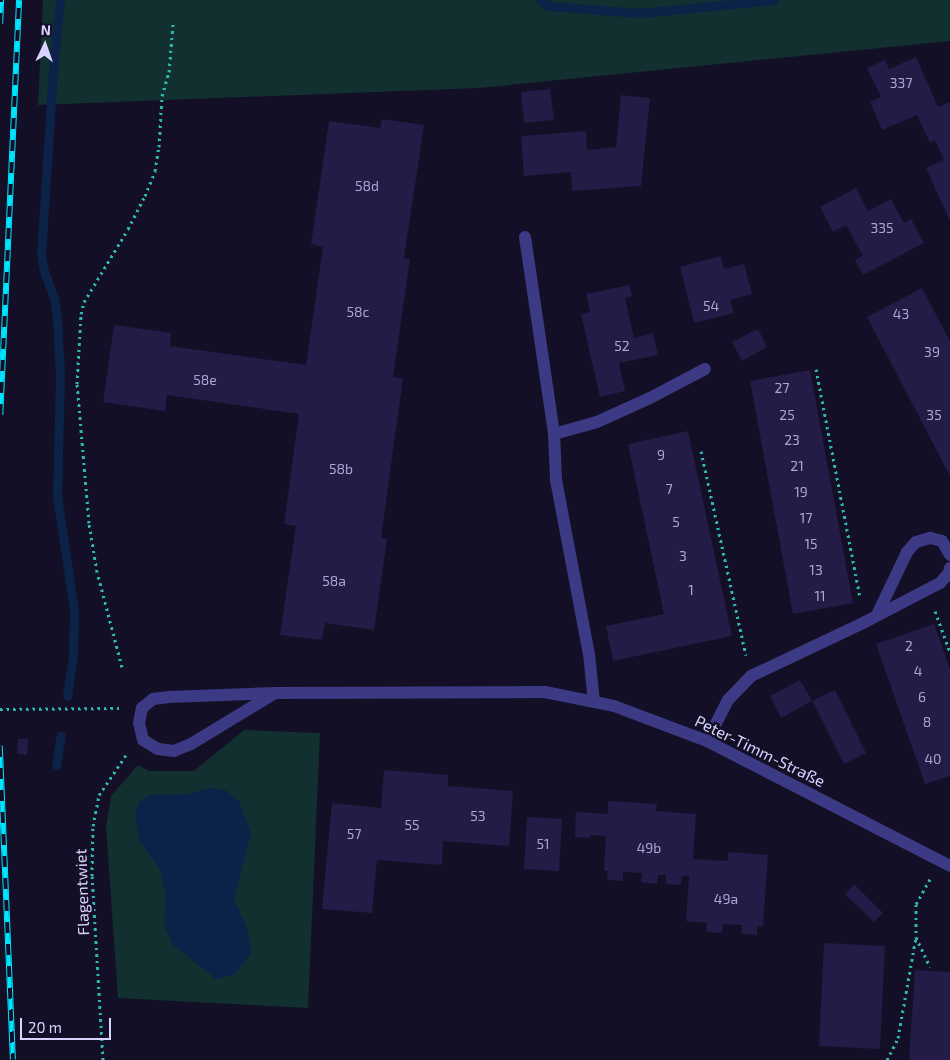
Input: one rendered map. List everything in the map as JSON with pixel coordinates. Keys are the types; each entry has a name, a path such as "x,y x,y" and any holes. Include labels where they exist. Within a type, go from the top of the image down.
{"street":[{"path":"525,237 554,434 556,480 589,654 594,702"},
{"path":"554,434 597,422 650,398 705,369"},
{"path":"877,615 907,552 916,542 930,538 942,541 950,555"},
{"path":"707,741 728,700 751,676 865,622 940,583 949,573 950,568"},
{"name":"Peter-Timm-Straße","path":"142,708 153,699 169,697 275,693 545,692 614,706 707,741 945,863"},
{"path":"142,708 139,723 143,740 158,749 174,750 191,744 275,693"}],"path":[{"path":"122,667 97,572 89,523 77,384 81,314 84,302 128,229 155,171 159,147 162,96 169,72 173,24"},
{"path":"816,369 865,622"},
{"path":"702,451 751,676"},
{"path":"933,607 950,652"},
{"path":"0,709 142,708"},
{"name":"Flagentwiet","path":"104,1060 92,876 93,826 100,795 128,752 143,740"},
{"path":"887,1060 898,1038 916,937 916,904 945,863"},
{"path":"916,937 930,967"}],"green space":[{"path":"43,0 950,0 950,41 479,88 38,105"},
{"path":"244,730 320,733 308,1008 118,998 106,826 111,796 138,765 149,771 194,771"}],"water":[{"path":"210,788 225,790 239,801 251,833 234,900 246,925 252,951 235,974 216,979 172,944 164,924 166,898 160,870 139,840 135,815 139,802 148,795 190,794"}],"building":[{"path":"916,57 938,107 950,102 950,221 926,168 944,160 935,140 930,143 917,115 882,130 870,102 881,97 867,68 885,60 889,69"},
{"path":"550,89 554,120 524,123 521,92"},
{"path":"621,95 650,98 641,186 572,191 571,172 524,176 521,136 586,131 587,150 616,147"},
{"path":"382,119 424,125 404,258 410,259 393,377 403,378 381,538 387,539 374,630 325,623 322,640 280,635 296,526 284,524 299,414 167,395 165,411 103,402 114,325 171,333 170,346 306,365 323,247 311,244 329,121 380,128"},
{"path":"856,188 868,211 891,199 904,223 911,219 924,243 863,275 855,260 863,256 846,225 833,232 820,207"},
{"path":"721,256 724,269 744,264 752,294 730,300 734,313 694,323 680,267"},
{"path":"630,285 632,296 625,298 634,338 653,333 658,355 619,363 625,391 600,397 581,314 590,312 586,294"},
{"path":"922,288 950,341 950,476 867,317"},
{"path":"758,329 767,347 742,361 732,342"},
{"path":"810,370 853,603 793,614 750,381"},
{"path":"688,431 732,636 613,661 606,626 664,614 628,444"},
{"path":"934,624 950,669 950,776 925,784 876,644"},
{"path":"800,680 812,701 781,718 770,696"},
{"path":"835,690 866,753 844,764 812,701"},
{"path":"18,739 28,739 27,755 17,754"},
{"path":"384,770 448,775 448,786 513,791 509,846 443,841 442,865 377,860 372,913 322,909 332,803 381,808"},
{"path":"608,801 657,804 656,811 696,814 693,859 728,861 728,852 768,855 763,926 757,926 757,935 741,934 742,925 723,924 722,933 706,932 707,923 686,921 689,876 682,876 681,885 666,884 666,875 658,875 657,884 641,882 642,873 623,872 623,881 607,880 608,871 604,871 606,836 575,837 576,812 608,814"},
{"path":"527,817 562,819 559,871 524,869"},
{"path":"854,884 883,913 874,922 845,894"},
{"path":"824,943 885,946 880,1049 819,1046"},
{"path":"915,970 950,972 950,1060 909,1060"}],"waterway":[{"path":"60,0 53,70 41,254 44,271 54,298 57,318 60,376 57,496 74,610 73,655 67,696"},
{"path":"540,0 549,6 640,13 773,0"},
{"path":"56,765 61,735"}],"railway":[{"path":"0,24 1,0"},
{"path":"0,415 19,0"},
{"path":"0,746 13,1060"}]}
